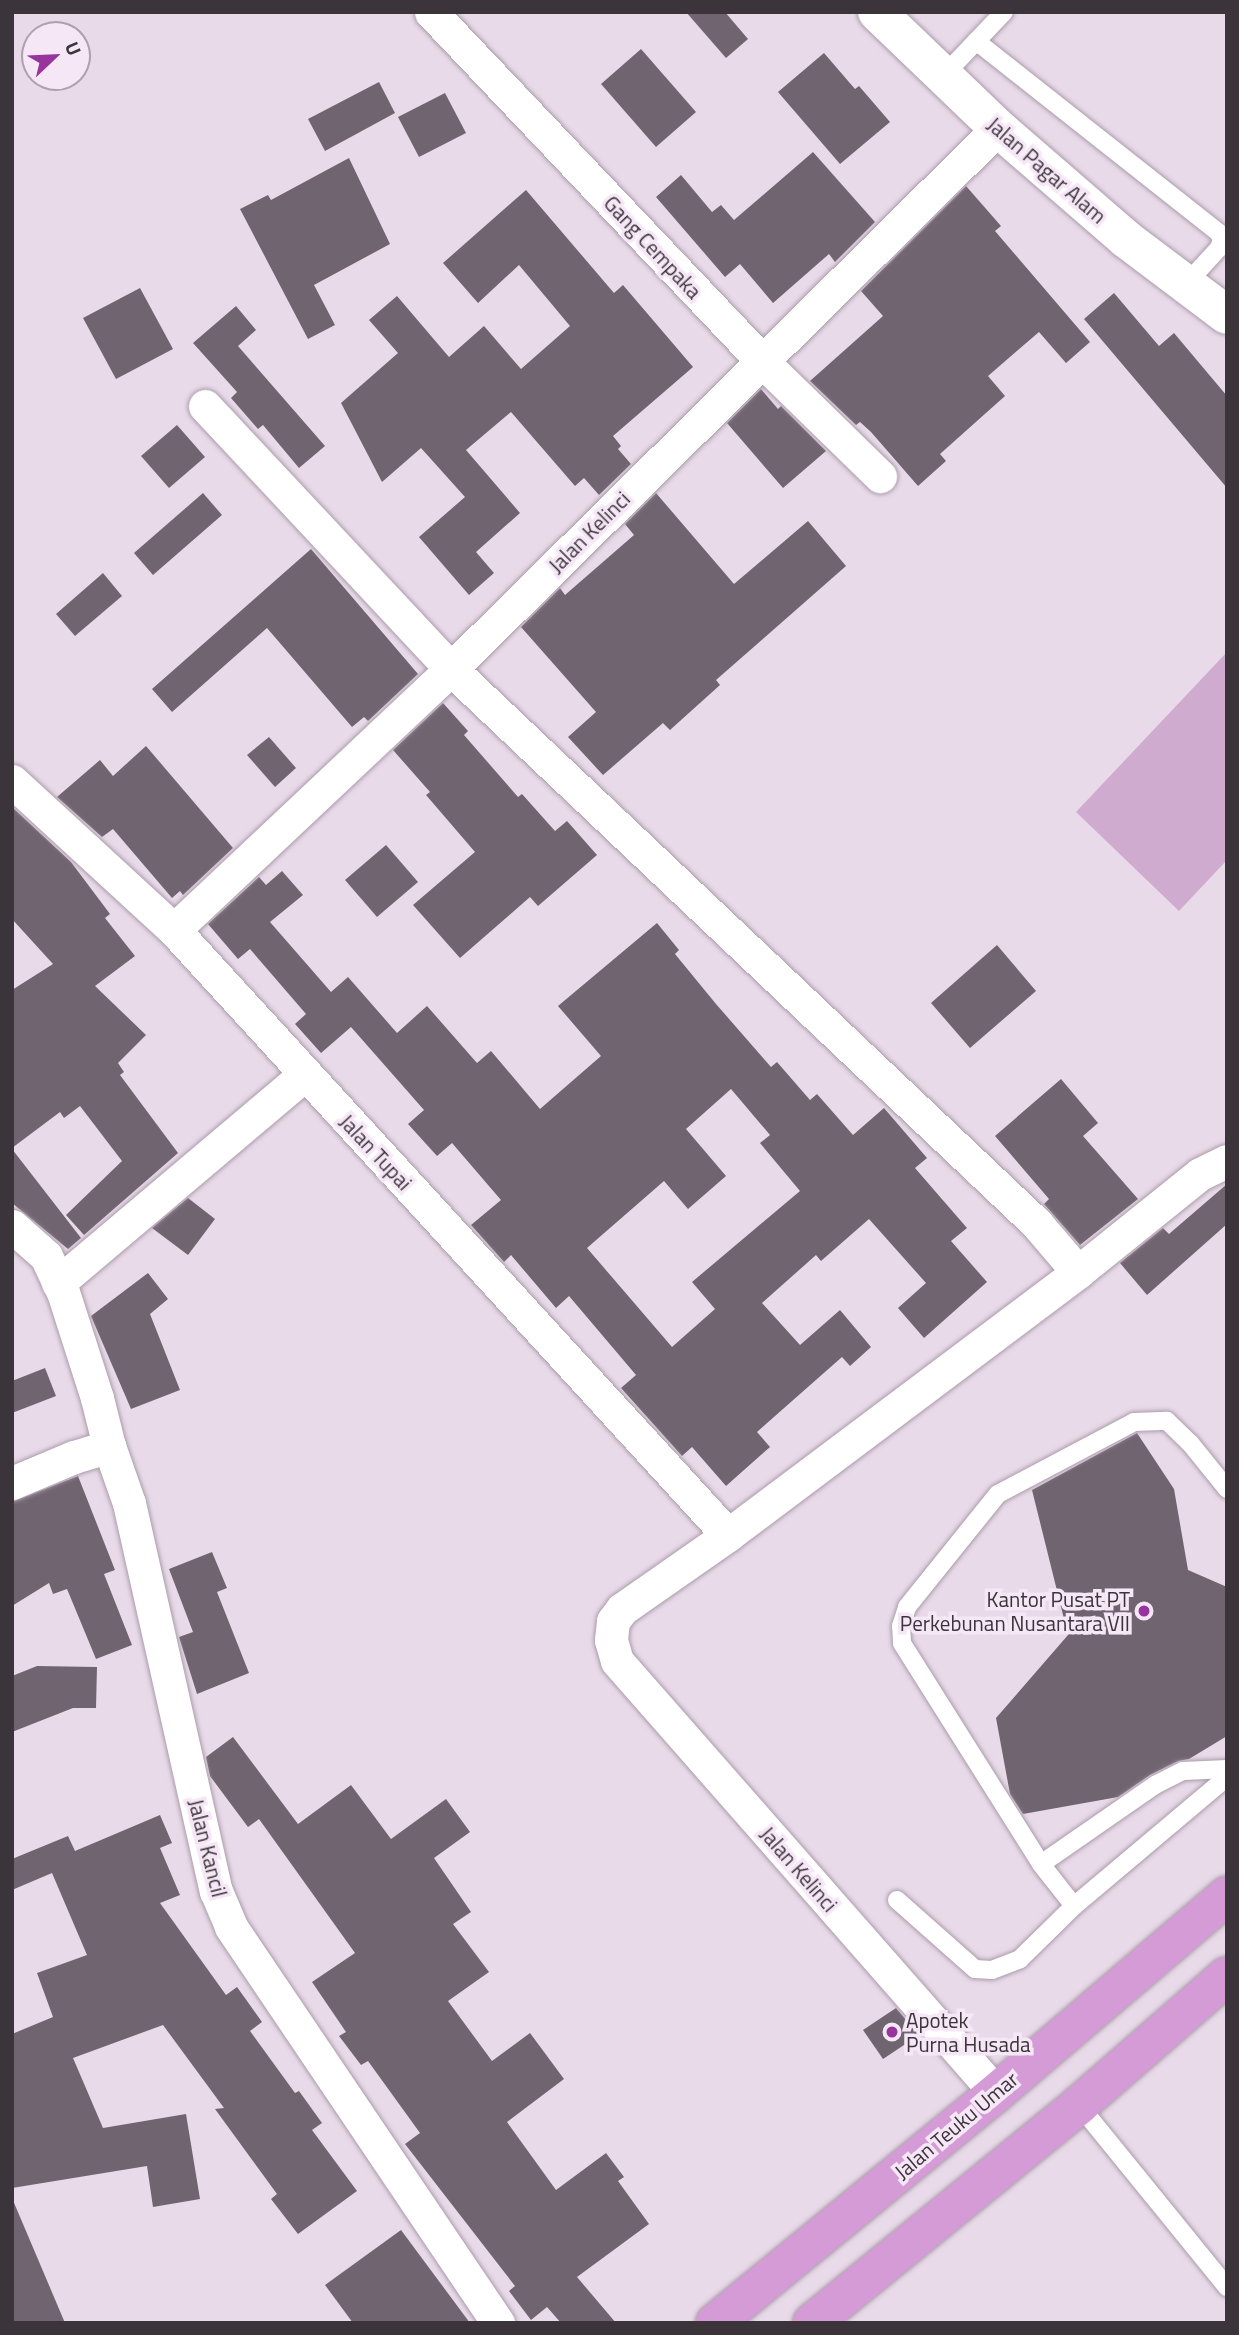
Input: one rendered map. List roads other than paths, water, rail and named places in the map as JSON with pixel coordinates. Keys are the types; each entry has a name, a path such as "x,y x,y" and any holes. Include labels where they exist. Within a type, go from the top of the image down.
{"highway":[{"name":"Jalan Teuku Umar","path":"715,2323 996,2093 1227,1896"},
{"path":"813,2323 1079,2105 1227,1976"}],"street":[{"name":"Gang Cempaka","path":"431,12 762,361 880,476"},
{"name":"Jalan Pagar Alam","path":"877,12 998,128 1126,239 1186,284 1223,307"},
{"name":"Jalan Kelinci","path":"174,930 451,669 998,128"},
{"path":"205,406 451,669 1027,1214 1078,1272"},
{"name":"Jalan Tupai","path":"12,781 174,930 728,1535"},
{"path":"58,1283 305,1074"},
{"path":"728,1535 1078,1272 1200,1174 1227,1161"},
{"name":"Jalan Kancil","path":"12,1226 46,1256 58,1283 97,1398 109,1446 129,1503 216,1891 231,1927 498,2323"},
{"path":"12,1483 74,1457 109,1446"},
{"name":"Jalan Kelinci","path":"728,1535 622,1609 613,1622 611,1640 617,1661 996,2093"}],"lane":[{"path":"944,75 1004,12"},
{"path":"976,41 1219,233 1223,240 1219,248 1186,284"},
{"path":"1074,1906 1041,1864 902,1643 901,1626 907,1607 998,1494 1134,1422 1167,1421 1190,1443 1227,1489"},
{"path":"1041,1864 1155,1785 1183,1771 1227,1769"},
{"path":"897,1900 975,1969 992,1970 1020,1959 1074,1906 1227,1777"},
{"path":"1079,2105 1227,2287"}],"place":[{"name":"Kantor Pusat PT Perkebunan Nusantara VII","path":"1144,1611"},
{"name":"Apotek Purna Husada","path":"892,2032"}]}
